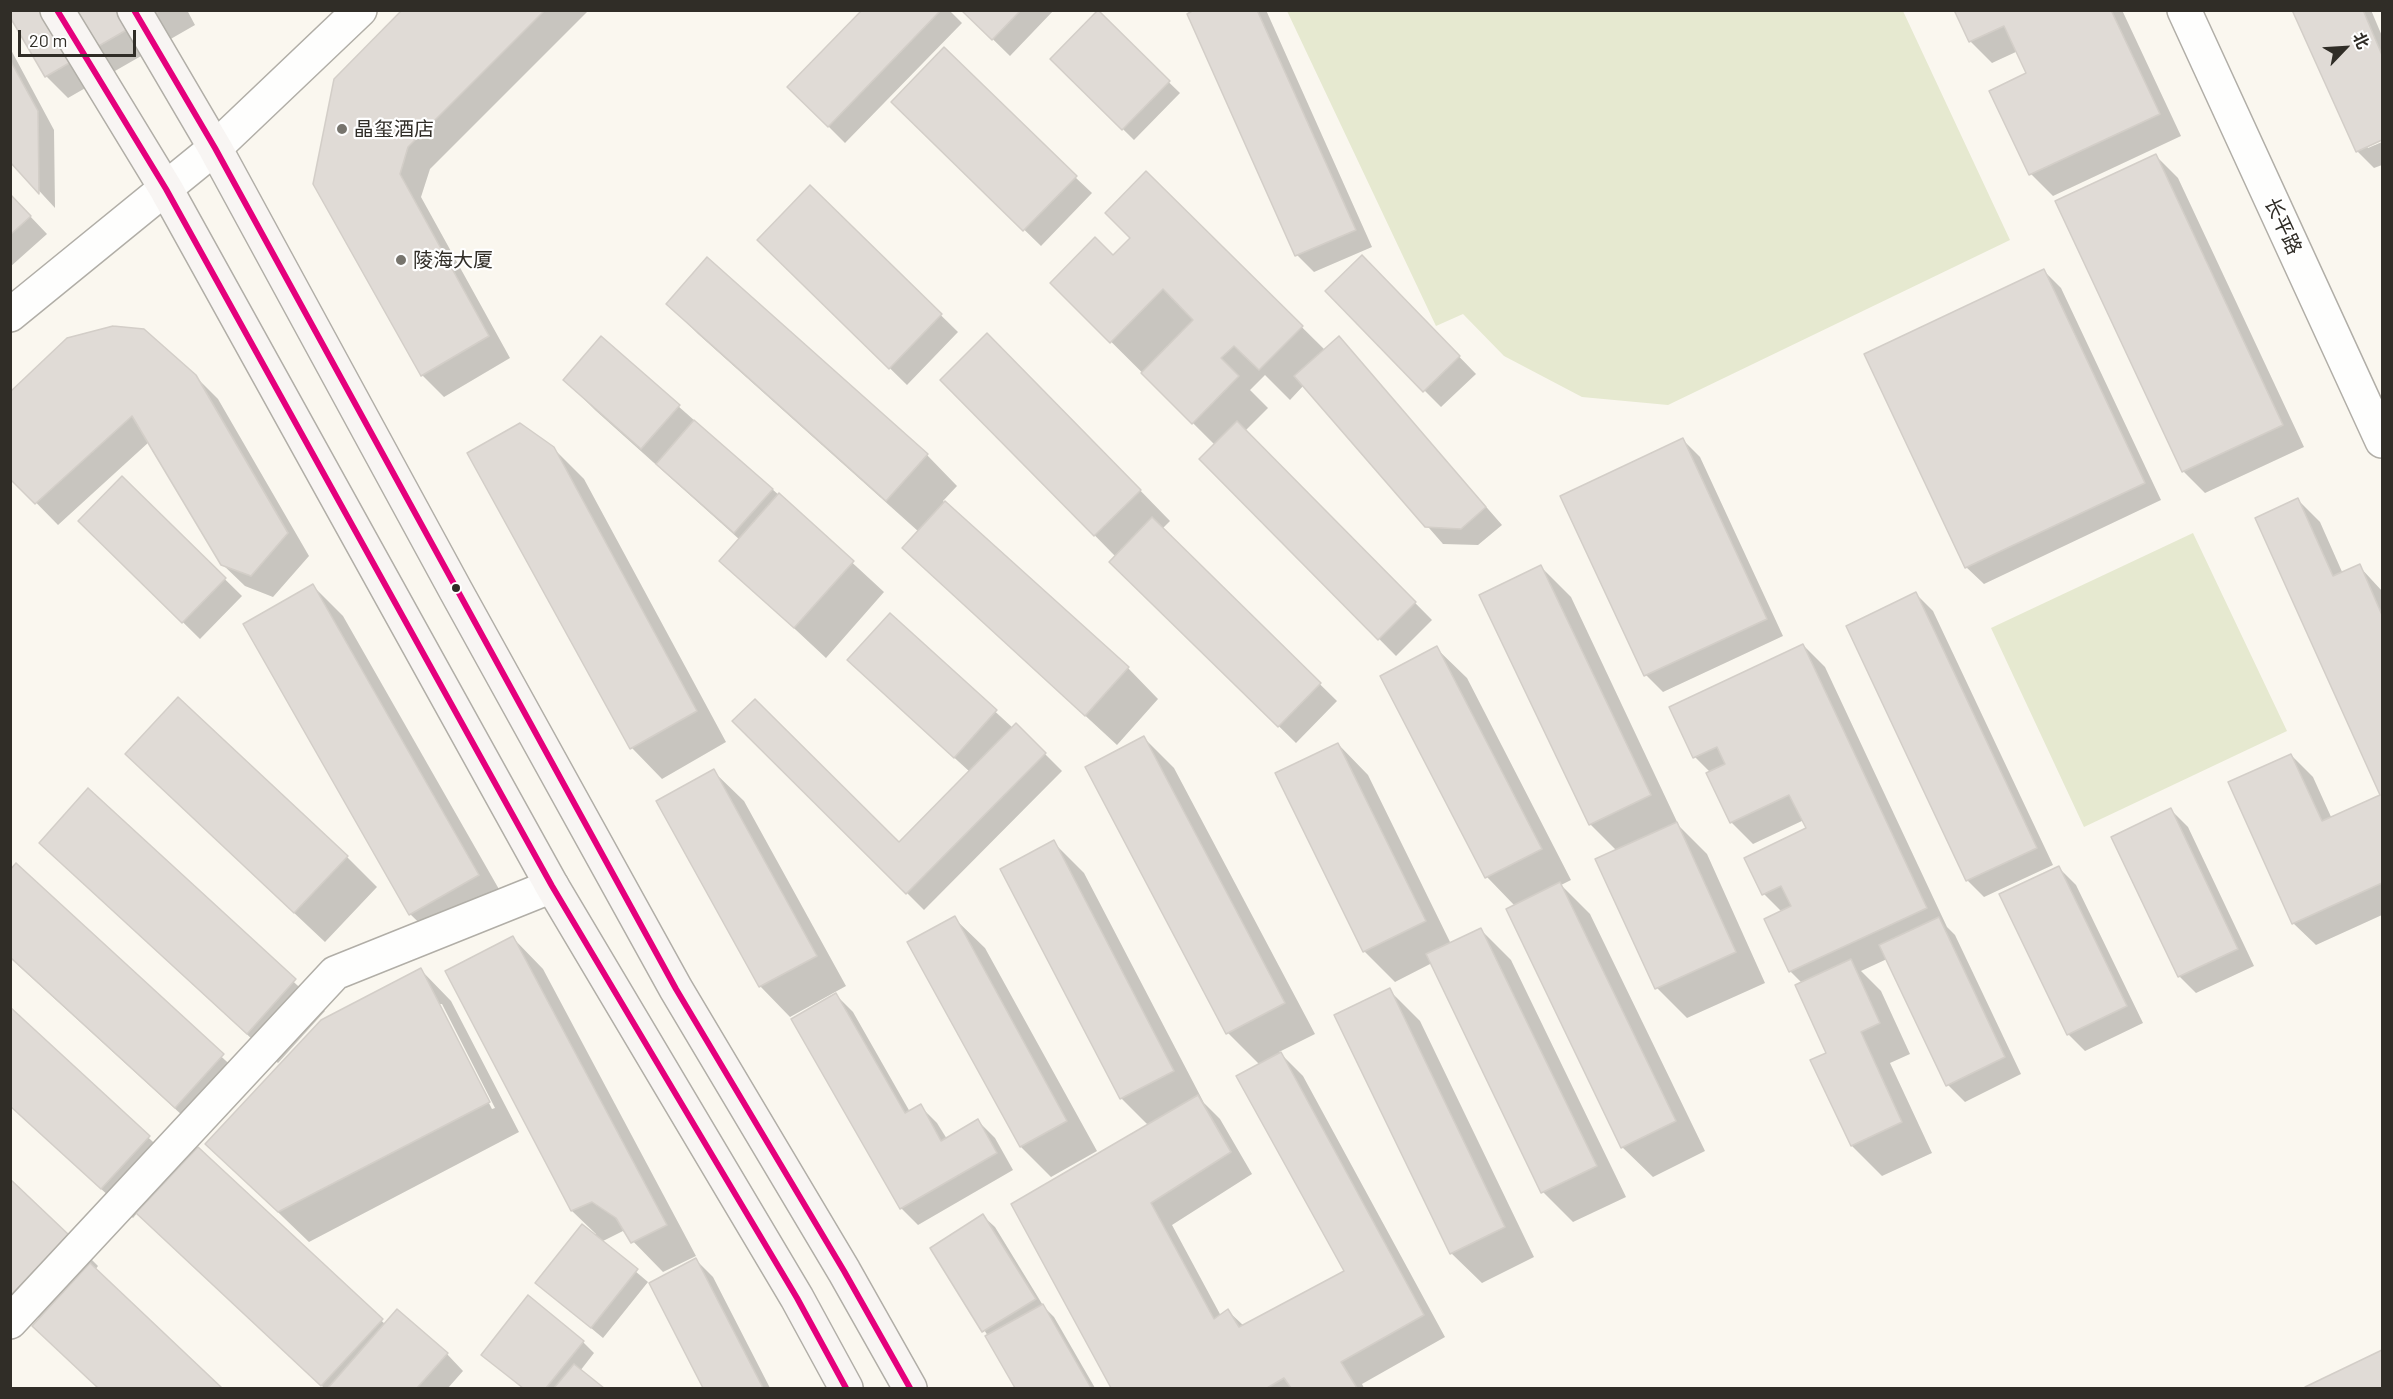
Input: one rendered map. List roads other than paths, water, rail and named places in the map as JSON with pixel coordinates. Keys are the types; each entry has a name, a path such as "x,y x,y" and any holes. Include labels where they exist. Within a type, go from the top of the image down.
{"main road":[{"path":"57,10 166,189 552,886 797,1298 846,1389"},
{"path":"134,10 215,148 676,989 844,1271 910,1389"}],"street":[{"path":"10,315 215,148 360,10"},
{"name":"长平路","path":"2184,10 2382,441"},
{"name":"长平路","path":"2208,10 2382,395"},
{"path":"10,1322 334,974 552,886"}],"place":[{"name":"晶玺酒店","path":"342,129"},
{"name":"陵海大厦","path":"401,260"}]}
